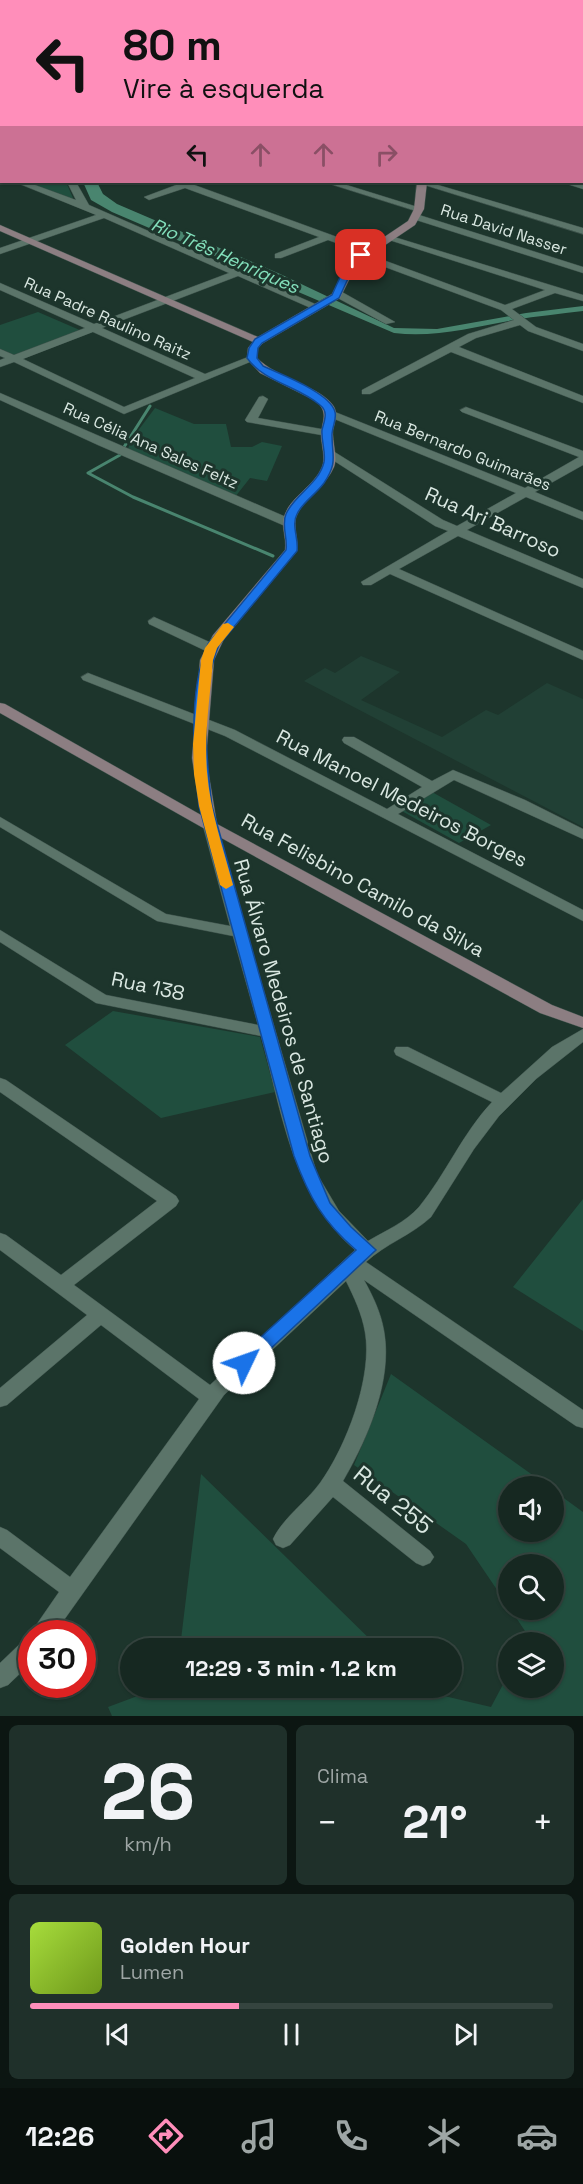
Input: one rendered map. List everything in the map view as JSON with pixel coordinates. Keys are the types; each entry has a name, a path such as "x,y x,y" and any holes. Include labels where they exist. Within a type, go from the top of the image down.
{"street":[{"path":"23,183 86,207 318,306"},
{"path":"72,183 77,195 86,207"},
{"path":"149,197 185,185 202,183"},
{"name":"Rua David Nasser","path":"332,183 583,270"},
{"path":"289,523 295,508 322,478 329,465 327,433 331,414 328,406 320,399 264,371 252,358 253,348 259,341 336,296 350,264 409,225 417,213 421,183"},
{"path":"424,183 583,231"},
{"path":"185,185 327,237 508,309 536,331 583,348"},
{"path":"0,251 104,215"},
{"path":"0,228 259,341"},
{"path":"278,256 327,237"},
{"path":"388,238 583,298"},
{"path":"0,364 237,273"},
{"name":"Rua Padre Raulino Raitz","path":"0,286 204,378"},
{"path":"508,309 553,290"},
{"path":"336,296 390,322"},
{"path":"366,392 481,333 521,320"},
{"path":"451,348 496,368 583,400"},
{"path":"0,352 124,411 252,358"},
{"name":"Rua Célia Ana Sales Feltz","path":"0,396 110,447 289,523"},
{"path":"263,399 250,420 327,433"},
{"path":"466,410 583,457"},
{"name":"Rua Bernardo Guimarães","path":"331,414 583,516"},
{"name":"Rua Ari Barroso","path":"329,453 418,512 457,531 583,584"},
{"path":"367,582 583,457"},
{"name":"Rua Álvaro Medeiros de Santiago","path":"289,523 293,540 291,551 211,648 205,668 200,774 210,826 302,1156 316,1194 356,1260"},
{"path":"389,570 583,656"},
{"path":"154,621 211,648"},
{"name":"Rua Manoel Medeiros Borges","path":"88,677 230,733 583,916"},
{"name":"Rua Felisbino Camilo da Silva","path":"0,707 210,826 546,1009 583,1023"},
{"path":"349,740 432,787"},
{"path":"389,814 453,774 520,803 583,836"},
{"path":"0,821 162,918 239,932"},
{"name":"Rua 138","path":"0,935 102,999 267,1032"},
{"path":"51,1620 211,1397 244,1363 356,1260 412,1224 425,1212 474,1135 503,1101 573,1039 583,1034"},
{"path":"402,1051 503,1101"},
{"path":"0,1084 170,1201 61,1285"},
{"path":"0,1240 211,1397"},
{"path":"356,1260 583,1420"},
{"path":"283,1539 331,1484 362,1419 375,1362 376,1340 356,1260"},
{"path":"0,1399 100,1315"},
{"name":"Rua 255","path":"331,1484 423,1557"},
{"path":"0,1536 72,1590"},
{"path":"0,1678 18,1661"}],"shaded area":[{"path":"29,183 66,183 73,198 67,198"},
{"path":"38,312 82,331 15,356 0,349 0,325"},
{"path":"155,408 194,424 226,424 231,447 252,447 262,442 282,446 267,481 250,478 235,497 128,449 131,440"},
{"path":"361,656 400,672 361,700 442,737 486,710 498,715 547,683 583,699 583,827 304,681 325,668 335,673"},
{"path":"432,792 491,825 459,843 400,810"},
{"path":"113,1011 260,1037 275,1092 161,1118 65,1045"},
{"path":"583,1199 583,1331 513,1287"},
{"path":"391,1374 534,1476 498,1476 498,1542 564,1542 564,1498 583,1512 583,1716 112,1716 108,1707 132,1698 453,1698 491,1707 498,1694 498,1698 564,1698 564,1632 526,1632 518,1620 564,1620 564,1554 498,1554 498,1591 466,1544 354,1465"},
{"path":"201,1474 369,1638 181,1638"}],"water":[{"name":"Rio Três Henriques","path":"83,183 98,183 103,194 117,204 278,273 394,328 437,329 526,313 583,306 583,311 439,333 394,333 112,212 91,200"}],"waterway":[{"path":"124,447 150,406"},
{"path":"120,455 88,473 133,497 273,556"}],"slow traffic":[{"path":"226,885 205,806 200,774 199,744 205,668 211,648 228,627"}],"route":[{"path":"244,1363 367,1250 345,1232 332,1217 316,1194 308,1174 210,826 199,758 205,668 211,648 291,551 293,545 289,523 291,513 319,482 330,462 327,433 331,414 328,406 312,394 259,368 252,358 253,348 259,341 336,296 350,264 361,255"}]}
